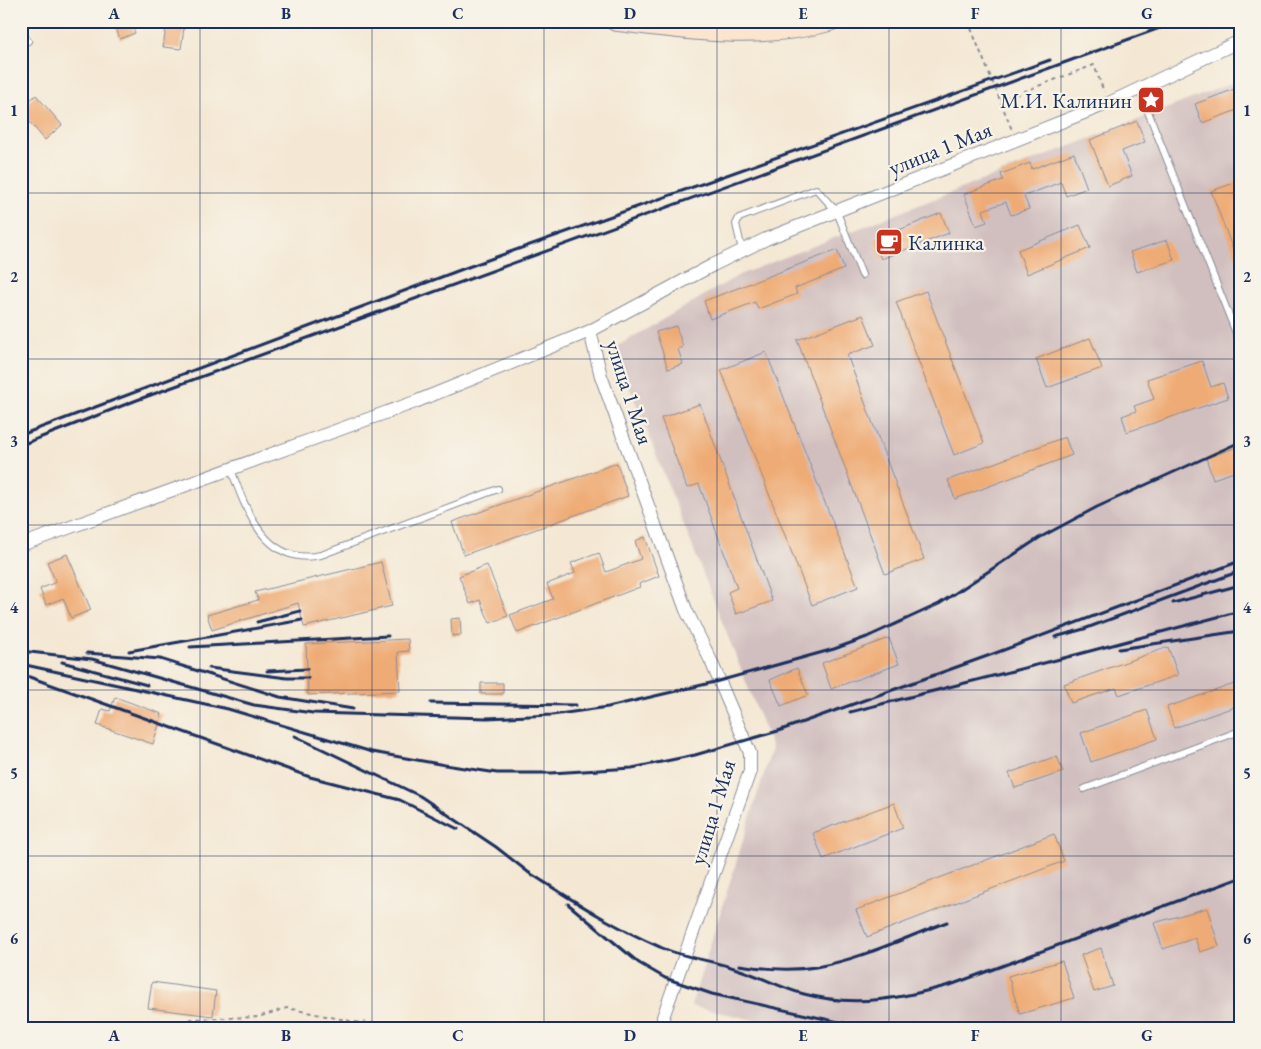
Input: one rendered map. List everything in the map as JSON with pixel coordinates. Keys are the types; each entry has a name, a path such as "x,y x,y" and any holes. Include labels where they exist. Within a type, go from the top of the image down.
{"main road":[{"path":"614,21 720,32 791,29 831,21"}],"street":[{"name":"улица 1 Мая","path":"664,1028 663,1017 750,771 750,753 711,661 686,610 601,376 590,331 742,250 1139,89 1176,69 1240,41"},
{"path":"21,545 414,402 590,331"}],"lane":[{"path":"21,34 28,41"},
{"path":"1139,89 1240,344"},
{"path":"742,250 736,224 739,218 816,189 837,212 862,275"},
{"path":"231,469 245,509 254,524 283,552 295,557 306,558 321,555 405,522 498,489"},
{"path":"1084,789 1240,731"}],"path":[{"path":"968,21 1012,130"},
{"path":"1001,100 1094,65 1104,92"},
{"path":"167,1028 192,1019 258,1017 287,1008 355,1022 390,1024 398,1028"}],"shaded area":[{"path":"1240,80 1240,1028 791,1028 691,1006 772,748 614,348 739,275"}],"building":[{"path":"113,21 130,21 135,33 120,39"},
{"path":"167,21 185,21 181,49 163,47"},
{"path":"1240,87 1240,109 1202,123 1195,104"},
{"path":"36,95 62,125 45,140 21,112 21,108"},
{"path":"1137,121 1145,142 1122,151 1132,176 1108,186 1090,140"},
{"path":"1074,153 1087,188 1066,196 1061,182 1024,196 1029,209 1011,215 1006,202 983,210 987,222 976,226 964,194 1003,180 1001,174 1030,163 1032,169"},
{"path":"1240,181 1240,266 1239,266 1211,191"},
{"path":"941,213 949,233 881,259 874,240"},
{"path":"1080,225 1090,248 1027,274 1018,250"},
{"path":"1167,240 1174,260 1137,272 1130,252"},
{"path":"837,250 844,269 795,288 797,294 758,309 755,302 710,319 704,301"},
{"path":"926,291 984,443 954,455 896,302"},
{"path":"863,315 875,345 847,355 924,559 885,574 797,340"},
{"path":"676,326 683,347 678,349 683,364 668,369 656,332"},
{"path":"1090,338 1102,368 1047,388 1036,359"},
{"path":"766,352 858,587 812,605 721,370"},
{"path":"1202,361 1211,387 1223,383 1228,398 1127,432 1122,416 1136,411 1134,406 1154,399 1147,379"},
{"path":"700,404 772,601 736,614 728,592 737,588 699,484 687,488 661,418"},
{"path":"1065,437 1072,455 955,499 948,480"},
{"path":"1240,446 1240,470 1213,479 1206,458"},
{"path":"617,463 628,496 464,555 452,522"},
{"path":"645,537 659,576 639,584 640,587 517,633 510,615 553,599 547,584 575,573 571,563 599,553 606,572 641,559 635,541"},
{"path":"67,554 91,610 71,618 63,598 46,605 40,589 56,582 47,562"},
{"path":"381,562 392,606 304,627 298,603 212,630 207,615 258,600 255,592"},
{"path":"487,565 508,616 490,623 480,600 470,604 459,576"},
{"path":"460,618 461,635 452,636 451,619"},
{"path":"889,638 899,664 831,689 822,663"},
{"path":"408,639 409,651 398,652 400,691 308,695 306,644"},
{"path":"1168,647 1178,675 1119,695 1116,688 1071,703 1064,684"},
{"path":"797,668 808,695 781,706 770,680"},
{"path":"1240,682 1240,705 1174,728 1167,707"},
{"path":"481,683 503,683 503,694 481,694"},
{"path":"115,697 162,714 153,744 97,725 102,709 110,711"},
{"path":"1147,710 1157,739 1091,762 1081,733"},
{"path":"1057,756 1063,772 1015,788 1009,773"},
{"path":"894,803 903,828 823,859 813,833"},
{"path":"1054,834 1064,861 867,937 856,910"},
{"path":"1207,908 1219,946 1200,952 1195,938 1163,949 1154,923"},
{"path":"1101,948 1113,986 1094,992 1081,955"},
{"path":"1062,961 1074,998 1020,1014 1008,976"},
{"path":"152,982 216,991 213,1016 148,1008"}],"railway":[{"path":"21,445 137,400 1179,21"},
{"path":"21,435 468,267 1050,60"},
{"path":"21,651 92,659 254,705 313,713 487,718 552,715 608,707 715,682 834,649 867,637 939,604 1039,538 1097,507 1240,442"},
{"path":"21,664 228,709 372,752 445,765 497,773 551,773 632,768 695,755 778,731 993,654 1240,561"},
{"path":"1055,637 1084,629 1240,571"},
{"path":"1173,603 1240,585"},
{"path":"257,622 300,611"},
{"path":"850,712 1240,611"},
{"path":"129,651 302,620"},
{"path":"1119,649 1240,631"},
{"path":"190,647 388,636"},
{"path":"87,653 160,659 280,697 353,709"},
{"path":"62,662 147,685"},
{"path":"209,668 287,678 308,678"},
{"path":"267,671 307,669"},
{"path":"21,674 310,777 400,800 458,829"},
{"path":"431,703 576,705"},
{"path":"295,736 420,796 496,847 533,876"},
{"path":"528,872 609,922 669,951 727,966 804,994 823,998 861,1001 898,997 953,984 1240,878"},
{"path":"568,904 639,963 665,978 712,994 866,1028"},
{"path":"739,965 778,969 816,967 849,959 947,922"}],"place":[{"name":"М.И. Калинин","path":"1151,100"},
{"name":"Калинка","path":"889,242"}]}
